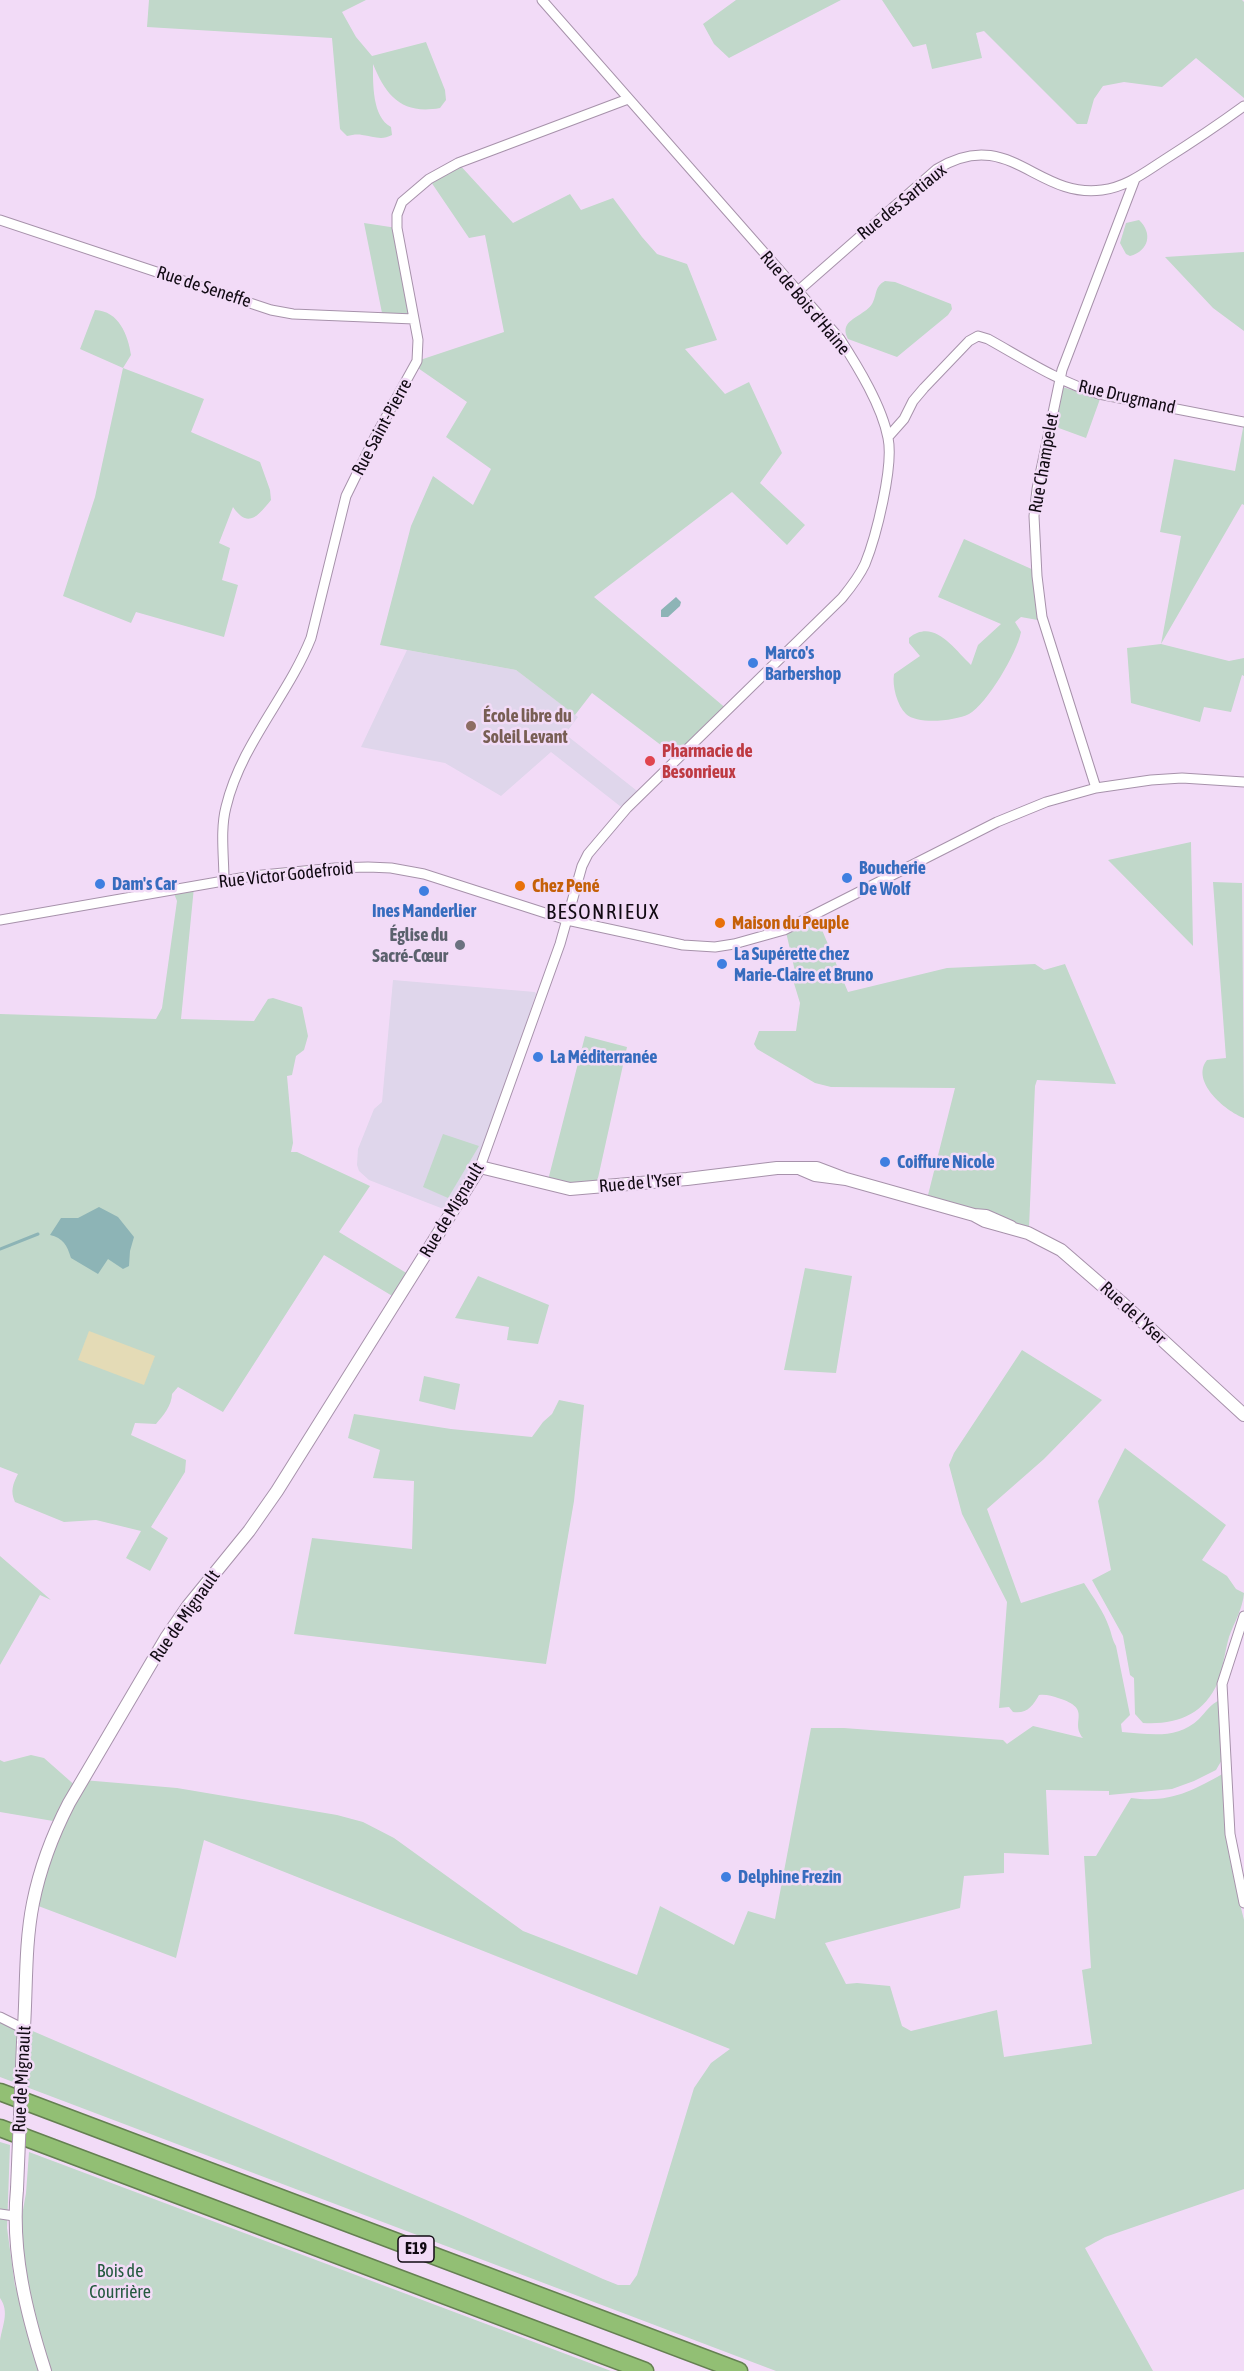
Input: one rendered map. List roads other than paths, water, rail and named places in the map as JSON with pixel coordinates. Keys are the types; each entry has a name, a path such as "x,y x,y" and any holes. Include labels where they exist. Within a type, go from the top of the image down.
{"highway":[{"name":"E19","path":"0,2092 739,2371"},
{"name":"E19","path":"0,2128 645,2371"}],"street":[{"name":"Rue de Bois d'Haine","path":"542,0 830,327 849,353 863,378 888,437 889,458 872,546 855,584 603,834 582,866 567,920"},
{"name":"Rue Saint-Pierre","path":"224,881 226,805 242,764 307,649 346,496 417,361 418,340 396,221 399,208 407,197 429,179 458,164 628,99"},
{"name":"Rue des Sartiaux","path":"798,291 937,169 957,158 988,154 1059,184 1083,191 1109,189 1135,179 1244,106"},
{"name":"Rue Champelet","path":"1096,789 1042,617 1036,576 1034,516 1059,379 1135,179"},
{"name":"Rue de Seneffe","path":"0,220 271,310 293,314 414,319"},
{"name":"Rue Drugmand","path":"888,437 904,419 913,401 924,388 973,337 978,336 988,339 1059,379 1100,394 1244,422"},
{"name":"Rue Victor Godefroid","path":"0,920 224,881 335,868 391,868 453,882 567,920 683,945 715,947 755,939 784,930 1011,816 1046,802 1096,789 1167,778 1244,782"},
{"name":"Rue de Mignault","path":"45,2371 22,2284 16,2252 14,2216 33,1904 41,1870 69,1803 166,1638 277,1491 480,1167 567,920"},
{"name":"Rue de l'Yser","path":"480,1167 570,1188 687,1179 764,1169 801,1169 815,1175 846,1179 974,1215 986,1216 1046,1241 1073,1259 1244,1415"},
{"path":"1244,1616 1222,1684 1230,1834 1244,1903"},
{"path":"0,2016 24,2029"},
{"path":"0,2214 14,2216"}],"waterway":[{"path":"0,1249 38,1234"}],"place":[{"name":"Marco's Barbershop","path":"753,663"},
{"name":"École libre du Soleil Levant","path":"471,726"},
{"name":"Pharmacie de Besonrieux","path":"650,761"},
{"name":"Boucherie De Wolf","path":"847,878"},
{"name":"Dam's Car","path":"100,884"},
{"name":"Chez Pené","path":"520,886"},
{"name":"Ines Manderlier","path":"424,891"},
{"name":"Maison du Peuple","path":"720,923"},
{"name":"Église du Sacré-Cœur","path":"460,945"},
{"name":"La Supérette chez Marie-Claire et Bruno","path":"722,964"},
{"name":"La Méditerranée","path":"538,1057"},
{"name":"Coiffure Nicole","path":"885,1162"},
{"name":"Delphine Frezin","path":"726,1877"}],"district":[{"name":"BESONRIEUX","path":"603,912"}],"park label":[{"name":"Bois de Courrière","path":"120,2281"}]}
